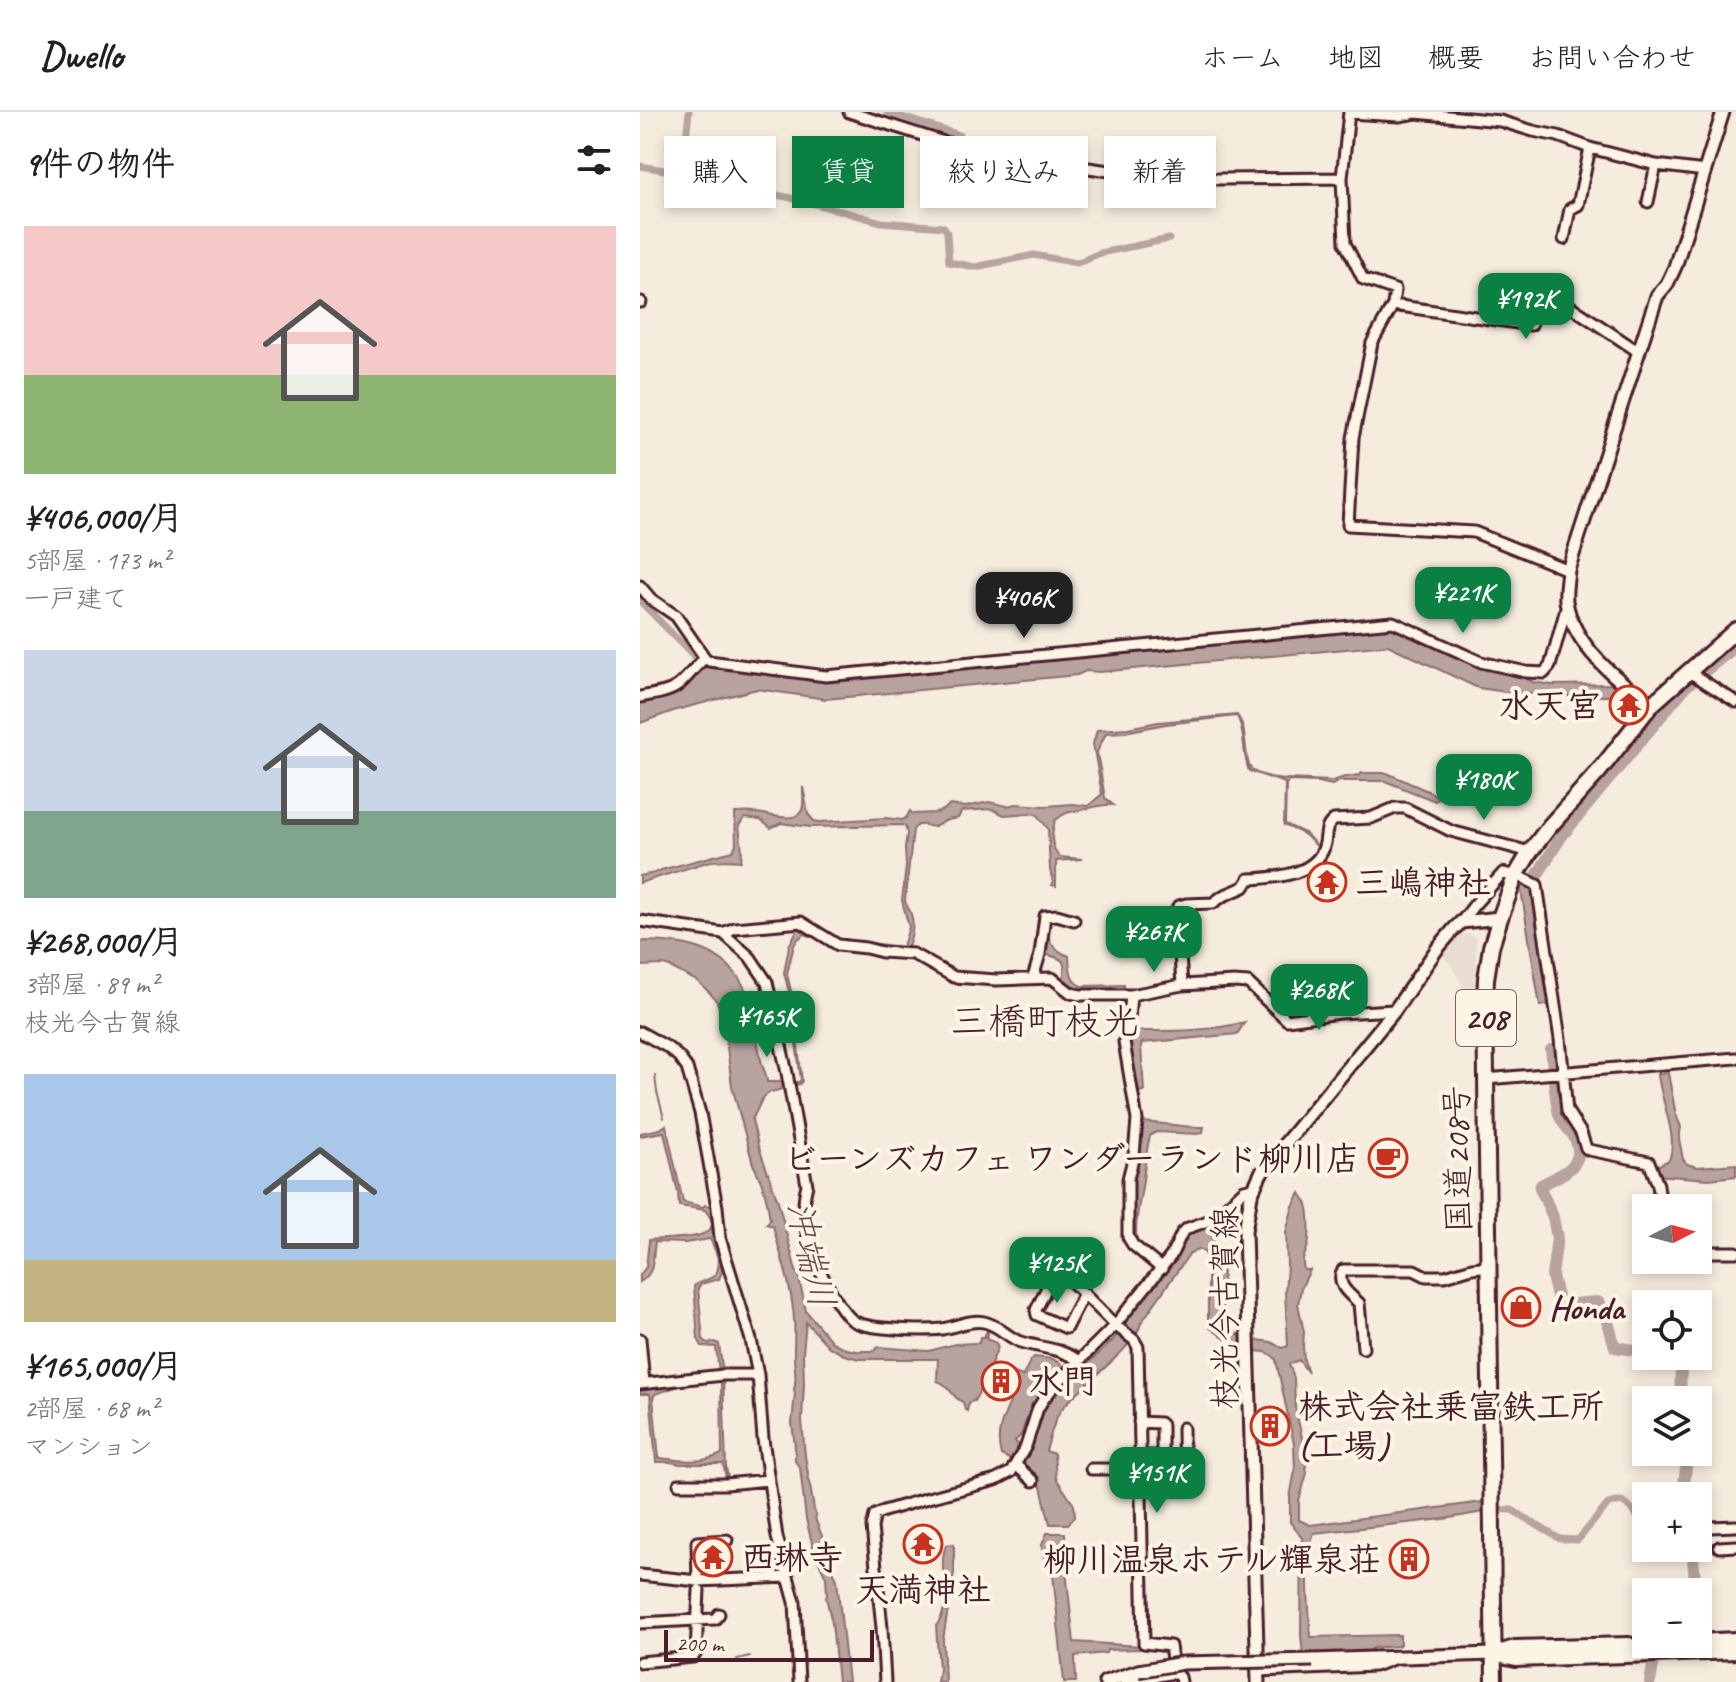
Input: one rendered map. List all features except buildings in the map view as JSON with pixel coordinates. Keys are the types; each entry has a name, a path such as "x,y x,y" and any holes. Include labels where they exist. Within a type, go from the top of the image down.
{"highway":[{"name":"国道208号","path":"1494,1682 1486,1079 1486,979 1491,947 1500,918 1530,852 1549,827 1600,770 1651,705 1736,630"},
{"path":"1712,1641 1736,1640"},
{"path":"1712,1650 1736,1651"},
{"path":"1493,1654 1516,1659 1632,1651"}],"main road":[{"path":"1651,705 1605,669 1573,622 1565,593 1568,570 1657,296 1675,267 1723,112"},
{"path":"1461,922 1500,918"},
{"name":"枝光今古賀線","path":"1258,1676 1245,1231 1247,1210 1261,1173 1395,1010 1437,949 1461,922"},
{"path":"1105,1682 1138,1671 1183,1663 1313,1664 1493,1654"}],"street":[{"path":"849,112 944,142 1116,172 1217,179 1342,178"},
{"path":"1568,570 1474,532 1348,525 1353,438 1372,343 1393,305 1395,290 1363,279 1345,243 1342,178 1349,113 1501,117 1533,131 1590,148 1656,165 1705,171"},
{"path":"1564,239 1570,209 1578,205 1590,148"},
{"path":"1648,202 1656,165"},
{"path":"1393,305 1531,325 1543,288 1639,352"},
{"path":"640,586 651,599 676,616 700,662"},
{"path":"640,697 666,692 681,684 700,662 709,661 826,676 1393,622 1481,662 1544,673 1550,666 1567,605"},
{"path":"1689,672 1736,702"},
{"path":"1182,985 1179,906 1213,903 1244,887 1249,879 1273,878 1308,868 1324,847 1326,830 1334,820 1371,818 1395,808 1405,808 1451,831 1530,852"},
{"path":"1461,922 1503,873 1537,885 1567,1111 1589,1150 1647,1161 1659,1194"},
{"path":"1033,978 1045,916 1057,915 1074,920"},
{"path":"640,921 723,933 735,928 801,922 838,945 913,954 954,977 996,980 1052,978 1071,993 1080,995 1131,995 1182,985 1248,983 1287,1020 1395,1010"},
{"path":"723,933 750,957 767,982 807,1185 803,1199 812,1252 835,1297 852,1320 866,1326 930,1330 980,1321 1002,1329 1018,1342 1058,1350 1079,1361"},
{"path":"1131,995 1124,1042 1137,1120 1128,1179 1128,1237 1162,1269"},
{"path":"640,1032 679,1057 687,1068 700,1113 720,1238 751,1340 758,1375 777,1537 795,1602 799,1682"},
{"path":"1486,1079 1736,1058"},
{"path":"885,1682 873,1535 875,1515 996,1480 1011,1472 1026,1446 1038,1408 1162,1269 1182,1233 1213,1219 1244,1190 1253,1188"},
{"path":"1712,1252 1736,1252"},
{"path":"1363,1348 1359,1303 1341,1282 1343,1270 1414,1270 1426,1276 1445,1276 1489,1266"},
{"path":"1084,1293 1066,1328 1037,1315 1036,1310 1054,1273 1072,1282 1084,1293 1115,1325 1134,1340 1138,1347 1144,1643 1170,1646 1174,1673"},
{"path":"640,1339 642,1384 758,1375"},
{"path":"1139,1422 1162,1425 1162,1454 1140,1456"},
{"path":"1140,1489 1184,1490 1183,1428"},
{"path":"1016,1465 1033,1481"},
{"path":"1091,1469 1140,1469"},
{"path":"679,1484 768,1480"},
{"path":"1712,1527 1736,1526"},
{"path":"640,1662 693,1657 696,1653 699,1620 697,1542 727,1540"},
{"path":"1719,1547 1736,1546"},
{"path":"640,1575 699,1586 788,1577"},
{"path":"640,1623 715,1619 719,1614"},
{"path":"1258,1676 1313,1664"},
{"path":"1125,1682 1174,1673 1181,1682"}],"shaded area":[{"path":"1391,624 1483,669 1552,685 1616,684 1616,691 1639,700 1637,705 1619,696 1548,696 1478,688 1388,645 1086,671 1077,675 826,699 757,689 676,710 640,723 640,700 678,689 704,667 715,664 734,668 885,676"},
{"path":"1237,715 1243,729 1249,766 1258,773 1281,780 1332,781 1362,773 1387,773 1438,797 1435,801 1385,781 1340,781 1332,785 1289,781 1286,785 1285,824 1305,833 1321,850 1304,834 1284,825 1285,783 1249,771 1237,716 1106,733 1097,752 1105,798 1113,805 1069,812 1055,821 1054,849 1060,857 1082,859 1056,861 1056,886 1052,885 1048,829 1038,815 1004,815 992,809 962,811 958,818 934,827 920,825 913,830 905,901 913,927 907,949 829,940 805,934 794,945 787,974 802,1081 768,1093 752,1120 796,1271 802,1282 806,1311 832,1342 857,1351 873,1351 879,1347 929,1351 955,1344 979,1343 980,1337 984,1337 990,1328 986,1339 998,1347 991,1364 1003,1369 993,1393 981,1389 974,1401 969,1402 967,1411 963,1402 937,1381 938,1359 859,1359 844,1355 829,1347 806,1322 802,1420 805,1456 816,1521 837,1580 848,1682 838,1682 826,1577 814,1551 806,1519 800,1468 795,1461 792,1423 796,1380 791,1296 773,1226 766,1224 770,1220 766,1198 753,1164 732,1086 723,1016 717,1002 697,981 663,965 640,966 640,941 688,945 715,956 727,965 738,976 748,996 767,1082 799,1082 790,996 784,973 789,946 799,926 819,937 829,934 835,938 903,946 909,927 902,901 907,833 902,825 810,827 781,823 771,828 760,820 745,818 739,825 741,861 707,862 640,883 640,876 733,851 736,844 735,813 796,816 803,807 803,787 808,814 814,821 820,822 902,820 910,811 913,814 936,813 950,805 965,807 989,802 1007,806 1088,806 1102,794 1093,744 1097,730"},
{"path":"1523,882 1534,888 1551,1004 1540,1006 1521,890"},
{"path":"1460,934 1470,934 1476,938 1477,1002 1469,1001 1451,965 1440,951 1449,940"},
{"path":"1046,939 1069,956 1071,973 1082,986 1124,985 1125,990 1073,989 1063,980 1064,963 1043,954"},
{"path":"1245,1022 1237,1034 1142,1043 1144,1091 1136,1092 1127,1041 1132,1031 1203,1029"},
{"path":"1668,1073 1681,1127 1679,1139 1683,1159 1697,1167 1736,1164 1736,1176 1709,1179 1655,1175 1655,1167 1669,1160 1671,1150 1672,1140 1658,1074"},
{"path":"1139,1122 1204,1127 1203,1132 1198,1134 1156,1132 1150,1136 1137,1219 1137,1243 1132,1232 1130,1202"},
{"path":"666,1125 683,1202 714,1207 714,1237 721,1255 722,1272 719,1279 701,1284 698,1288 703,1339 707,1343 719,1344 723,1374 719,1373 716,1347 702,1346 698,1339 694,1286 712,1277 718,1269 718,1259 710,1239 685,1243 655,1242 651,1269 640,1282 640,1275 646,1267 649,1240 693,1237 710,1229 711,1221 705,1210 679,1206 664,1132 640,1136 640,1133"},
{"path":"1300,1193 1307,1204 1309,1218 1309,1242 1303,1262 1304,1270 1310,1270 1301,1288 1298,1304 1308,1373 1299,1360 1289,1364 1294,1378 1295,1407 1307,1473 1299,1501 1299,1520 1310,1525 1483,1502 1484,1512 1314,1533 1308,1570 1311,1637 1400,1635 1398,1646 1373,1648 1370,1651 1303,1654 1302,1538 1290,1522 1294,1444 1276,1360 1266,1352 1250,1351 1232,1344 1210,1328 1208,1260 1199,1249 1190,1253 1129,1344 1069,1400 1056,1419 1046,1451 1054,1454 1056,1478 1074,1505 1075,1517 1068,1524 1050,1524 1041,1487 1021,1466 1046,1403 1061,1385 1113,1340 1174,1260 1187,1236 1199,1228 1209,1226 1222,1259 1224,1326 1244,1338 1271,1342 1282,1348 1288,1346 1286,1232"},
{"path":"1034,1357 1053,1359 1065,1367 1038,1392 1021,1435 1015,1441 1020,1447 1014,1459 1009,1459 1001,1455 999,1434 1010,1402 1001,1396 1011,1372 1023,1376"},
{"path":"723,1377 729,1481 723,1464 656,1462 650,1394 640,1394 640,1386","holes":["721,1382 722,1454 684,1461 659,1458 655,1394 682,1385"]},
{"path":"1047,1533 1065,1533 1074,1642 1142,1646 1142,1649 1107,1650 1106,1653 1075,1656 1076,1682 1064,1682 1053,1574 1043,1555 1042,1545"},
{"path":"954,1544 954,1573 943,1640 945,1682 937,1682 936,1626 945,1597 943,1555 946,1545"}],"waterway":[{"path":"686,136 689,112"},
{"path":"887,112 959,135"},
{"path":"640,166 808,202 881,222 944,227 949,262 975,267 1034,255 1077,263 1100,253 1169,239"},
{"path":"640,601 701,666"},
{"path":"1529,893 1561,837 1686,686 1736,646"},
{"path":"1656,712 1661,715"},
{"path":"1551,1050 1559,1114 1573,1135 1578,1154 1571,1167 1540,1188 1553,1217 1557,1238 1552,1276 1559,1305 1598,1302 1605,1312 1615,1347 1632,1350"},
{"path":"655,1076 664,1118"},
{"path":"1680,1386 1681,1370"},
{"path":"1684,1482 1686,1466"},
{"path":"1493,1509 1512,1510 1560,1539 1578,1540 1608,1504 1622,1501 1632,1509"},
{"path":"1693,1562 1695,1578"},
{"path":"737,1659 750,1656"},
{"path":"1650,1682 1654,1658"}],"place":[{"name":"水天宮","path":"1629,705"},
{"name":"三嶋神社","path":"1327,882"},
{"name":"ビーンズカフェ ワンダーランド柳川店","path":"1388,1158"},
{"name":"Honda","path":"1521,1307"},
{"name":"水門","path":"1001,1381"},
{"name":"株式会社乗富鉄工所 (工場)","path":"1270,1426"},
{"name":"天満神社","path":"923,1544"},
{"name":"西琳寺","path":"713,1557"},
{"name":"柳川温泉ホテル輝泉荘","path":"1409,1559"}],"district":[{"name":"三橋町枝光","path":"1045,1021"}],"water label":[{"name":"沖端川","path":"812,1254"}]}
